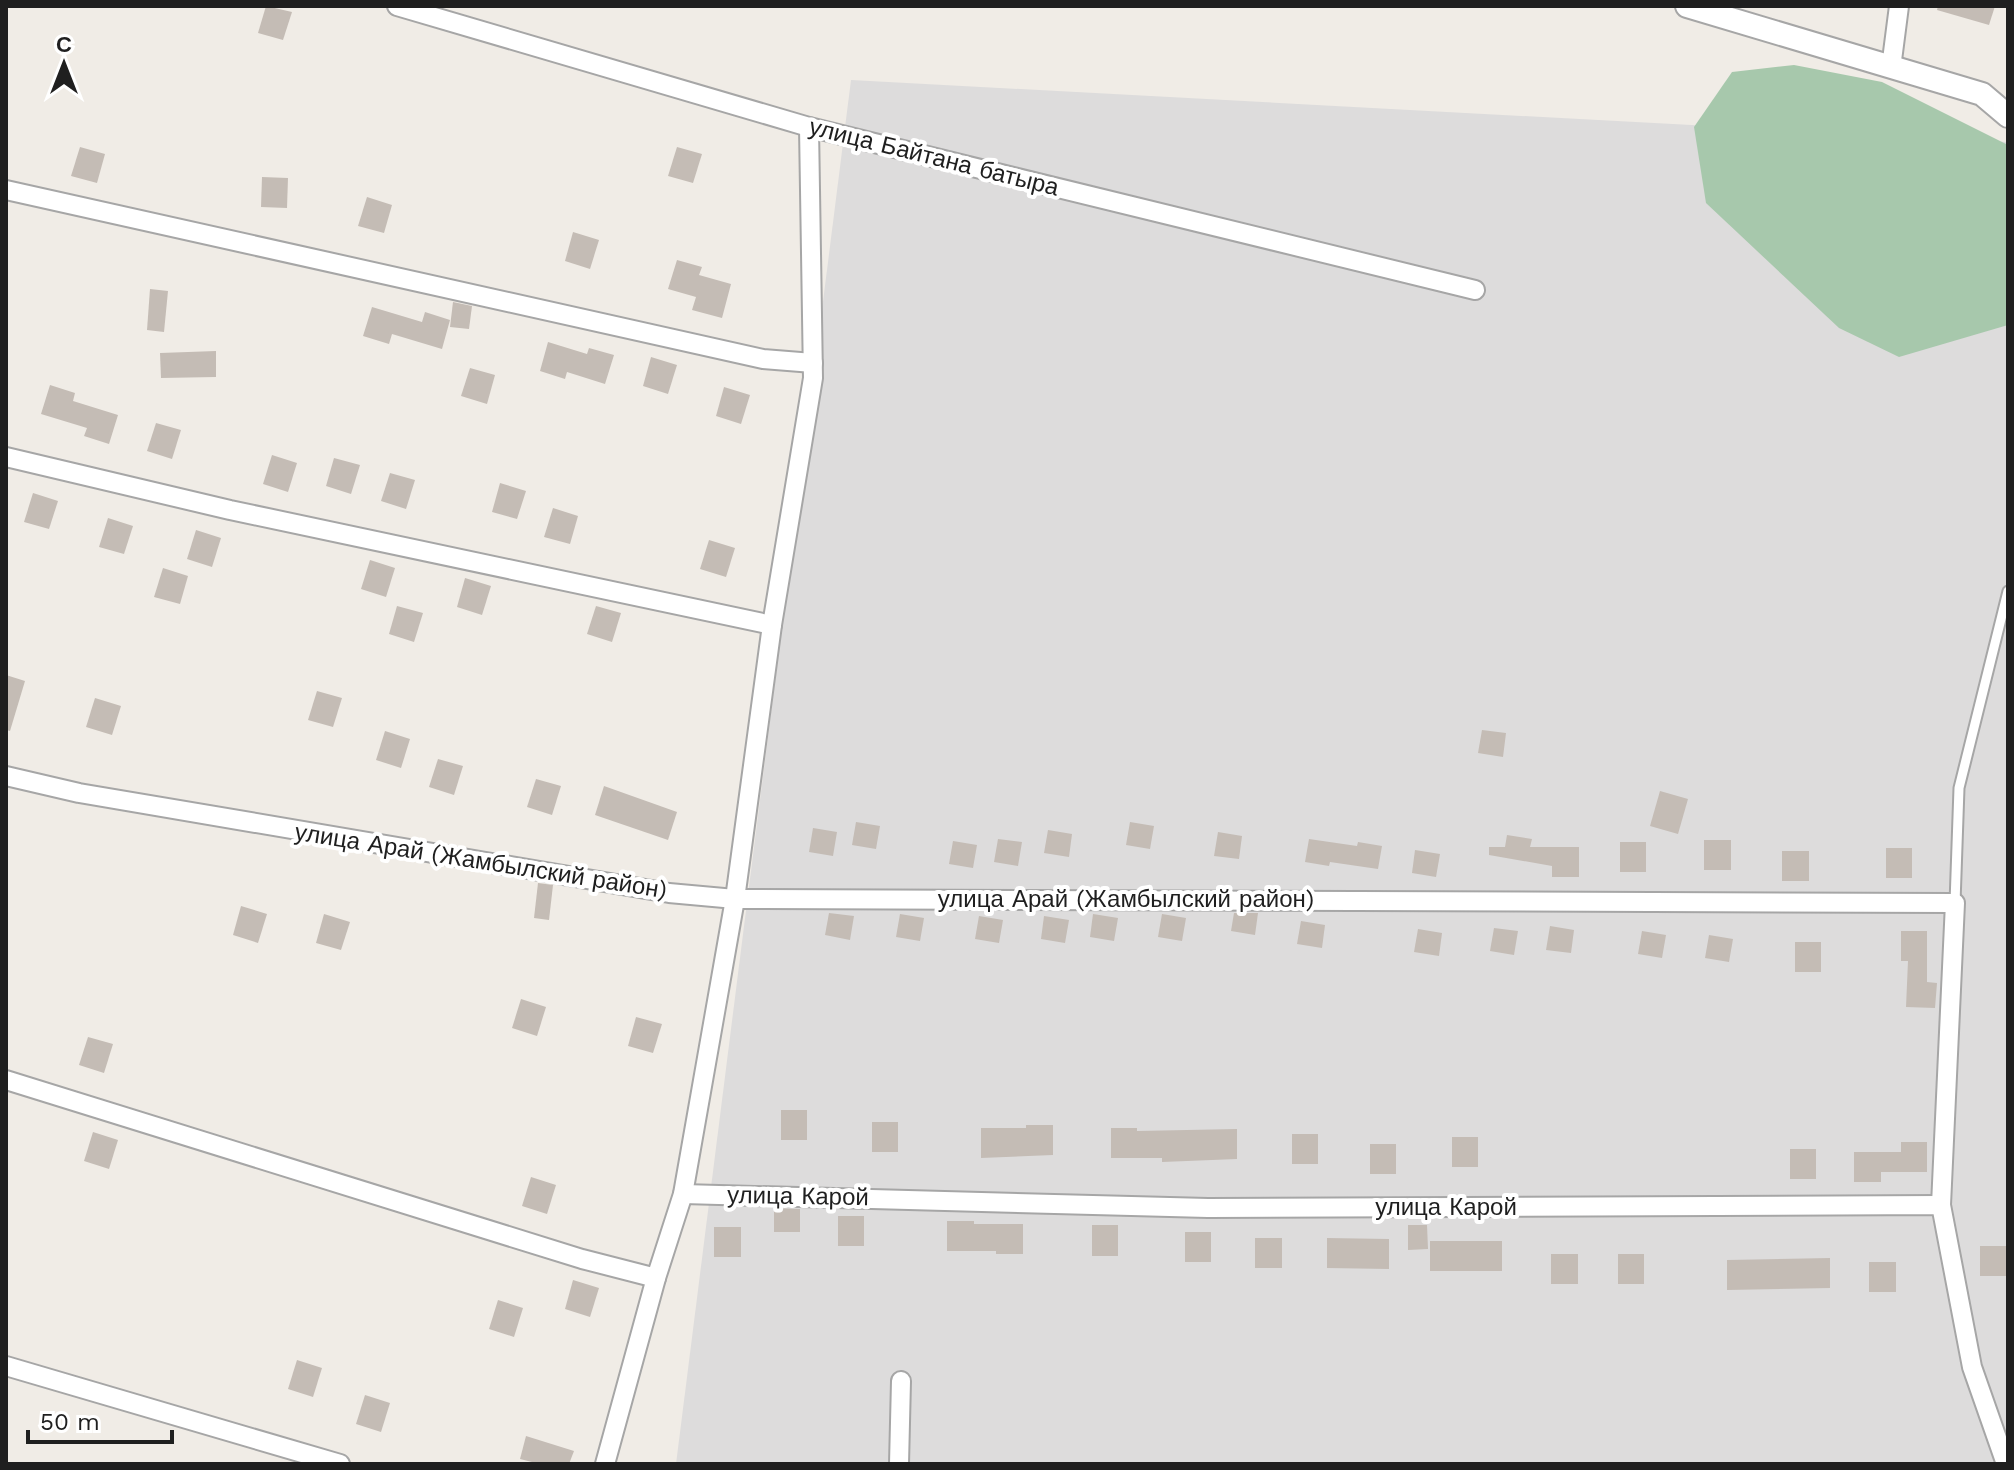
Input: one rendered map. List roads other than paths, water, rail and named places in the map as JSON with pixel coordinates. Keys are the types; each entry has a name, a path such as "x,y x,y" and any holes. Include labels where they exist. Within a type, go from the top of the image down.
{"street":[{"path":"1891,68 1899,6"},
{"name":"улица Байтана батыра","path":"403,7 809,127 1475,290"},
{"path":"1695,7 1982,94 2008,116"},
{"path":"605,1464 656,1278 683,1194 735,899 772,625 813,378 809,127"},
{"path":"6,190 763,359 813,363"},
{"path":"6,457 230,510 772,625"},
{"name":"улица Арай (Жамбылский район)","path":"6,776 79,793 637,888 735,899 1955,903"},
{"path":"1955,903 1941,1205 1972,1367 2006,1464"},
{"path":"6,1080 582,1259 656,1278"},
{"name":"улица Карой","path":"683,1194 1208,1208 1941,1205"},
{"path":"6,1366 340,1464"},
{"path":"899,1464 901,1381"}],"lane":[{"path":"1955,903 1959,788 2008,591"}]}
